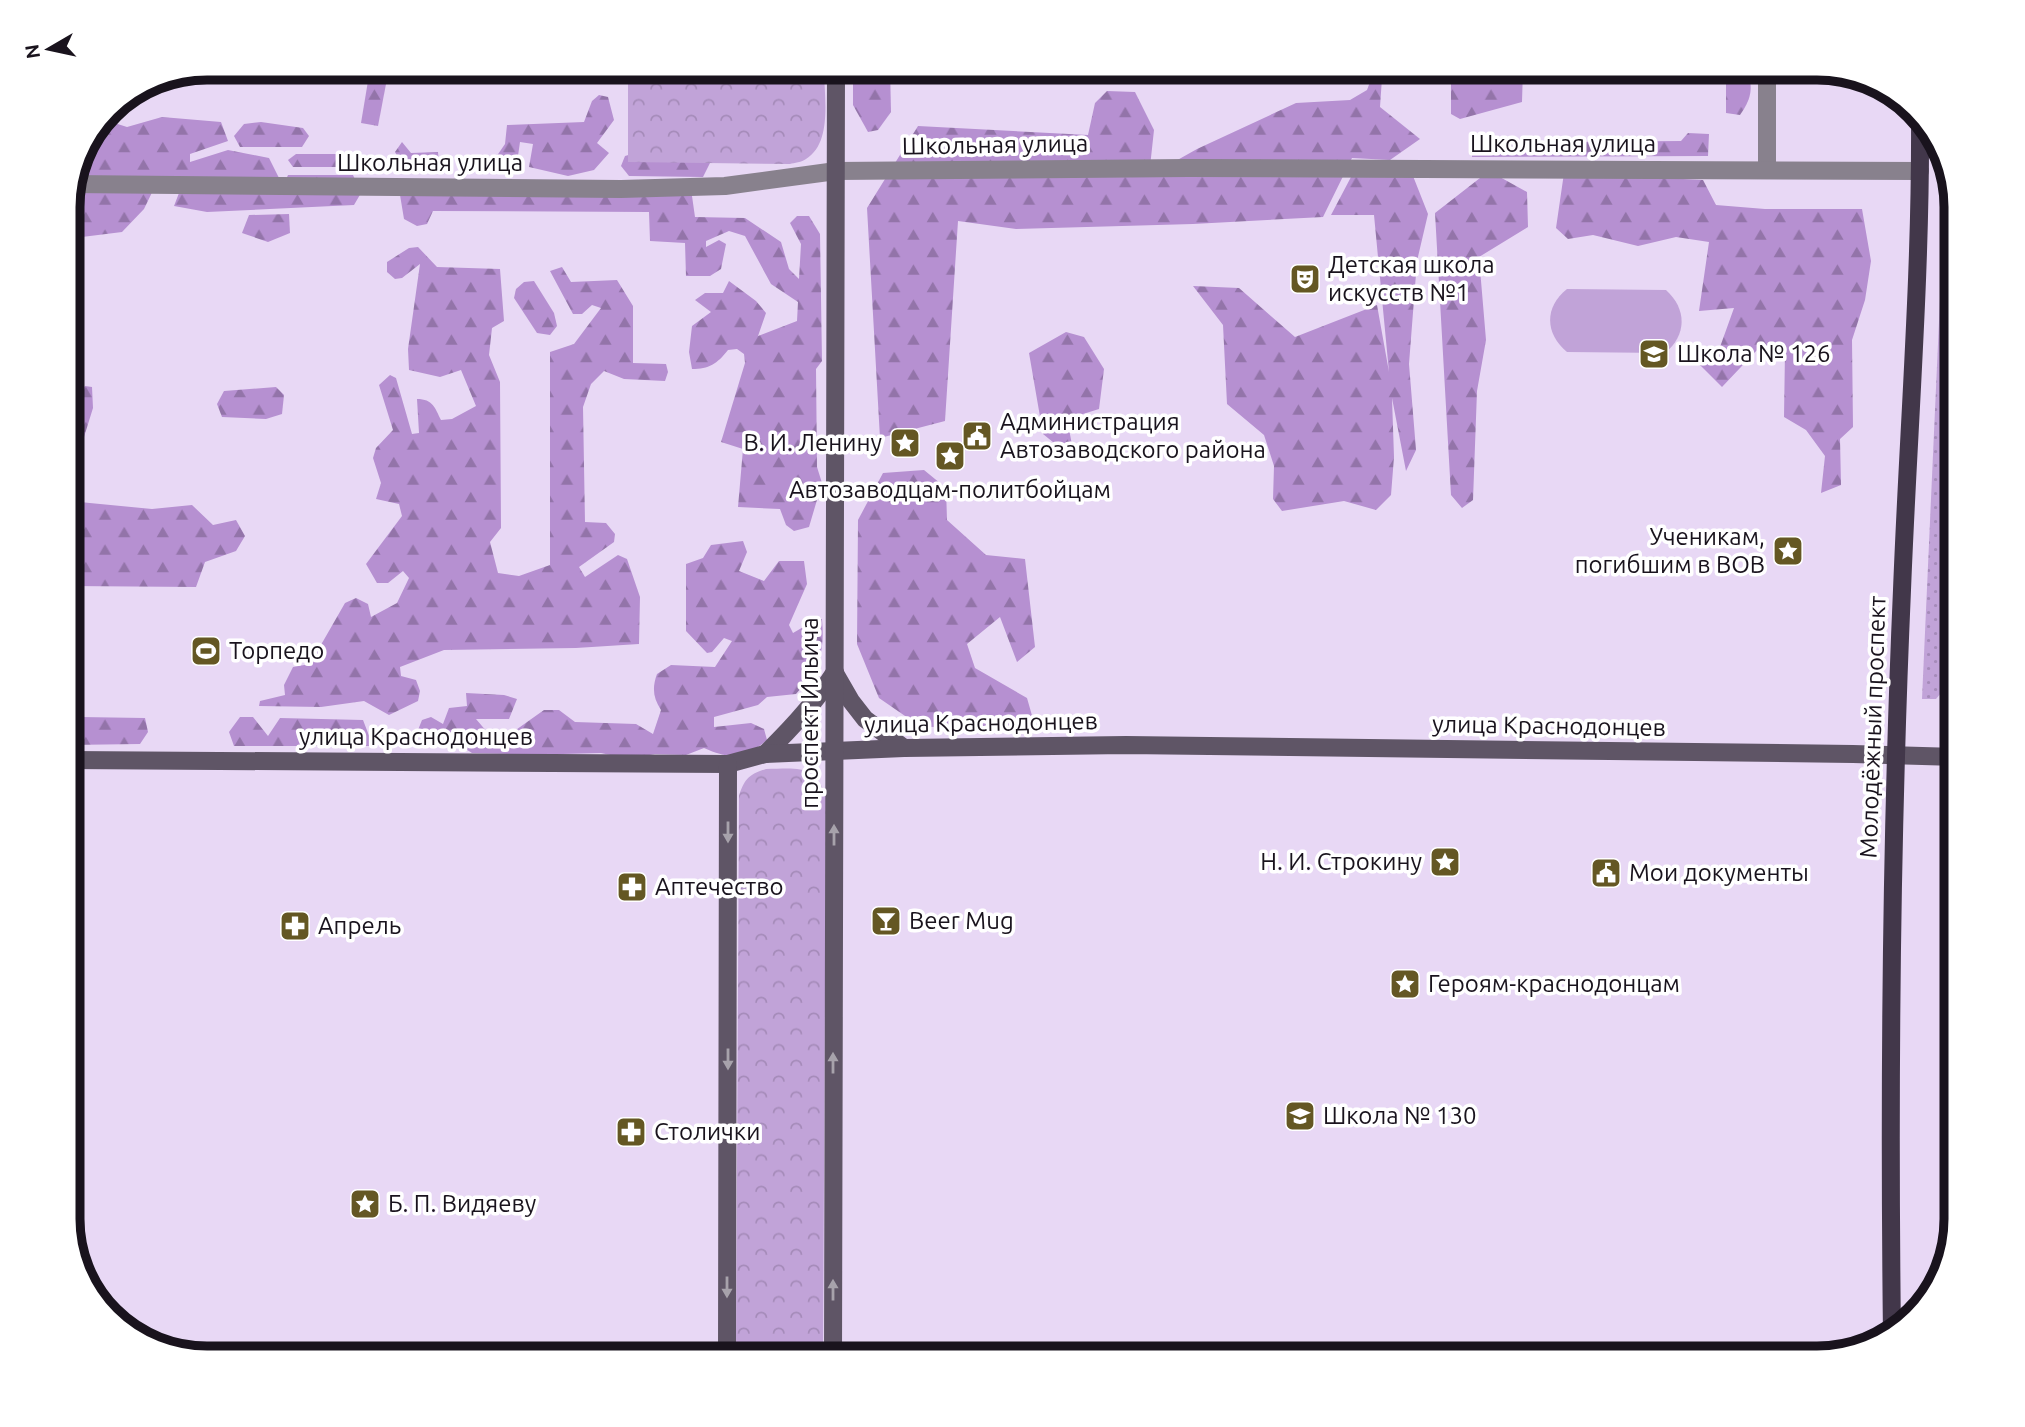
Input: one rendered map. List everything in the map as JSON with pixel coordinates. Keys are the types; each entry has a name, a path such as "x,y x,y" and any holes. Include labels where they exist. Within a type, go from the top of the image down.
{"main road":[{"name":"Молодёжный проспект","path":"1892,1322 1891,951 1895,755 1920,133"}],"street":[{"path":"1767,80 1767,170"},
{"name":"проспект Ильича","path":"833,1346 836,81"},
{"name":"Школьная улица","path":"83,184 621,189 725,186 836,171 1175,168 1920,171"},
{"path":"765,754 818,699 835,672 851,701 865,719 904,747"},
{"name":"улица Краснодонцев","path":"81,760 727,764 765,754 904,747 1126,745 1944,757"},
{"path":"727,764 727,1346"}],"green space":[{"path":"1371,80 1382,80 1380,107 1420,139 1390,160 1352,158 1323,217 1016,229 958,221 945,421 880,438 867,208 918,126 1088,135 1095,103 1107,91 1135,92 1154,130 1149,176 1197,149 1296,103 1350,100 1367,90"},
{"path":"1451,80 1523,80 1522,102 1460,119 1451,114"},
{"path":"1726,80 1750,80 1750,94 1740,115 1726,113"},
{"path":"368,81 386,84 378,126 361,123"},
{"path":"628,81 824,81 824,130 815,152 800,162 628,162"},
{"path":"853,81 890,81 891,112 878,130 868,132 853,105"},
{"path":"599,95 608,97 614,120 597,143 609,153 594,170 568,176 529,167 533,144 520,142 517,163 494,160 505,144 507,125 584,122 592,101"},
{"path":"162,117 221,122 228,141 190,154 190,162 228,150 269,158 280,180 158,180 144,209 122,232 82,237 81,241 81,199 90,159 114,123 127,127"},
{"path":"261,122 303,128 309,136 302,147 240,147 234,136 244,124"},
{"path":"1688,133 1709,134 1708,156 1472,157 1472,141 1476,138 1535,148 1559,142 1681,141"},
{"path":"402,142 411,153 438,152 439,163 402,165 395,152"},
{"path":"642,151 713,157 703,177 629,176 621,166 625,156"},
{"path":"296,154 354,154 359,162 352,167 293,167 288,160"},
{"path":"1489,171 1527,192 1528,227 1479,257 1486,340 1477,391 1473,500 1462,508 1451,495 1435,213"},
{"path":"1564,173 1703,180 1716,205 1765,209 1862,209 1871,261 1865,300 1852,340 1853,427 1840,439 1841,485 1821,493 1825,456 1806,430 1784,417 1785,351 1758,349 1722,387 1694,359 1720,347 1734,308 1699,311 1709,242 1676,237 1638,246 1593,235 1568,239 1556,228"},
{"path":"288,175 353,175 361,193 354,205 207,212 174,206 179,193 283,186"},
{"path":"1413,176 1428,214 1417,261 1409,364 1416,450 1406,471 1392,398 1394,457 1391,495 1376,510 1344,501 1282,511 1273,499 1274,466 1264,435 1227,404 1223,325 1193,286 1239,288 1295,337 1377,305 1389,372 1374,215 1331,215 1351,177"},
{"path":"1942,186 1944,246 1943,243"},
{"path":"691,189 695,217 745,218 781,242 789,269 799,279 801,244 790,223 797,216 809,216 820,234 822,361 816,369 817,467 822,483 809,527 794,531 786,525 780,509 738,507 743,449 721,442 745,363 744,354 737,349 728,350 712,365 692,369 689,352 692,326 711,312 695,300 705,293 723,293 729,281 756,301 766,313 758,336 797,321 798,302 771,284 745,236 729,231 706,241 706,247 719,240 726,244 721,269 710,276 686,276 685,243 650,241 649,212 433,211 427,224 417,226 404,219 400,195"},
{"path":"289,214 290,233 268,242 242,233 249,215"},
{"path":"418,247 437,267 500,269 504,321 492,328 489,355 500,382 501,528 490,542 498,573 519,576 550,565 550,352 574,344 601,308 592,305 582,314 573,314 550,271 562,267 571,282 617,280 633,306 633,363 666,364 668,372 665,381 624,379 604,371 591,384 583,407 585,522 606,523 615,534 614,542 579,567 585,577 618,555 627,559 640,597 639,644 444,650 400,667 401,676 416,680 420,691 418,701 389,715 364,701 321,707 259,706 260,701 285,695 284,685 293,667 310,664 345,603 356,598 368,604 371,617 397,603 409,578 403,571 388,583 377,583 366,564 402,516 399,504 376,499 381,483 373,458 376,448 393,430 379,385 390,375 396,378 412,434 419,433 417,399 430,402 441,420 452,419 476,406 461,370 440,377 409,370 408,349 420,264 402,278 395,279 387,272 387,262 409,248"},
{"path":"534,281 554,313 557,326 550,335 537,333 514,298 516,289 524,282"},
{"path":"1567,289 1666,290 1678,305 1681,330 1665,353 1567,352 1554,337 1550,320 1554,304"},
{"path":"1944,289 1944,689 1936,699 1922,699 1940,299"},
{"path":"1066,332 1084,337 1104,369 1099,409 1067,419 1075,460 1043,434 1029,353"},
{"path":"85,386 92,387 93,408 81,447 81,391"},
{"path":"276,387 284,395 282,414 266,419 222,417 217,404 224,391"},
{"path":"924,470 946,488 947,520 986,555 1025,559 1035,647 1017,662 1000,617 967,644 975,668 1027,698 1035,726 921,727 879,698 857,644 858,520 883,473"},
{"path":"81,502 152,509 192,505 213,525 236,520 245,536 236,551 205,562 196,587 81,586"},
{"path":"743,541 747,552 739,571 764,581 779,561 804,561 807,584 789,625 793,633 817,619 822,619 823,631 819,660 796,694 767,697 758,705 714,717 714,727 751,723 764,729 767,740 751,751 730,756 704,748 686,755 655,754 629,759 601,753 563,754 521,760 507,754 472,753 444,735 438,740 425,741 418,730 422,720 431,717 443,724 449,708 467,706 466,693 504,695 517,699 509,719 476,719 499,746 503,739 544,710 559,710 575,722 636,724 653,734 661,710 654,693 657,674 671,665 715,667 732,641 724,638 712,652 707,653 686,631 686,564 703,558 711,545"},
{"path":"81,717 145,718 148,732 140,744 81,745"},
{"path":"240,717 253,717 268,736 280,718 363,720 373,746 234,746 229,732"},
{"path":"766,769 804,770 817,779 826,798 823,1346 736,1346 739,796 748,778"}],"place":[{"name":"Детская школа искусств №1","path":"1305,279"},
{"name":"Школа № 126","path":"1654,354"},
{"name":"Администрация Автозаводского района","path":"977,436"},
{"name":"В. И. Ленину","path":"905,443"},
{"name":"Автозаводцам-политбойцам","path":"950,456"},
{"name":"Ученикам, погибшим в ВОВ","path":"1788,551"},
{"name":"Торпедо","path":"206,651"},
{"name":"Н. И. Строкину","path":"1445,862"},
{"name":"Мои документы","path":"1606,873"},
{"name":"Аптечество","path":"632,887"},
{"name":"Beer Mug","path":"886,921"},
{"name":"Апрель","path":"295,926"},
{"name":"Героям-краснодонцам","path":"1405,984"},
{"name":"Школа № 130","path":"1300,1116"},
{"name":"Столички","path":"631,1132"},
{"name":"Б. П. Видяеву","path":"365,1204"}]}
